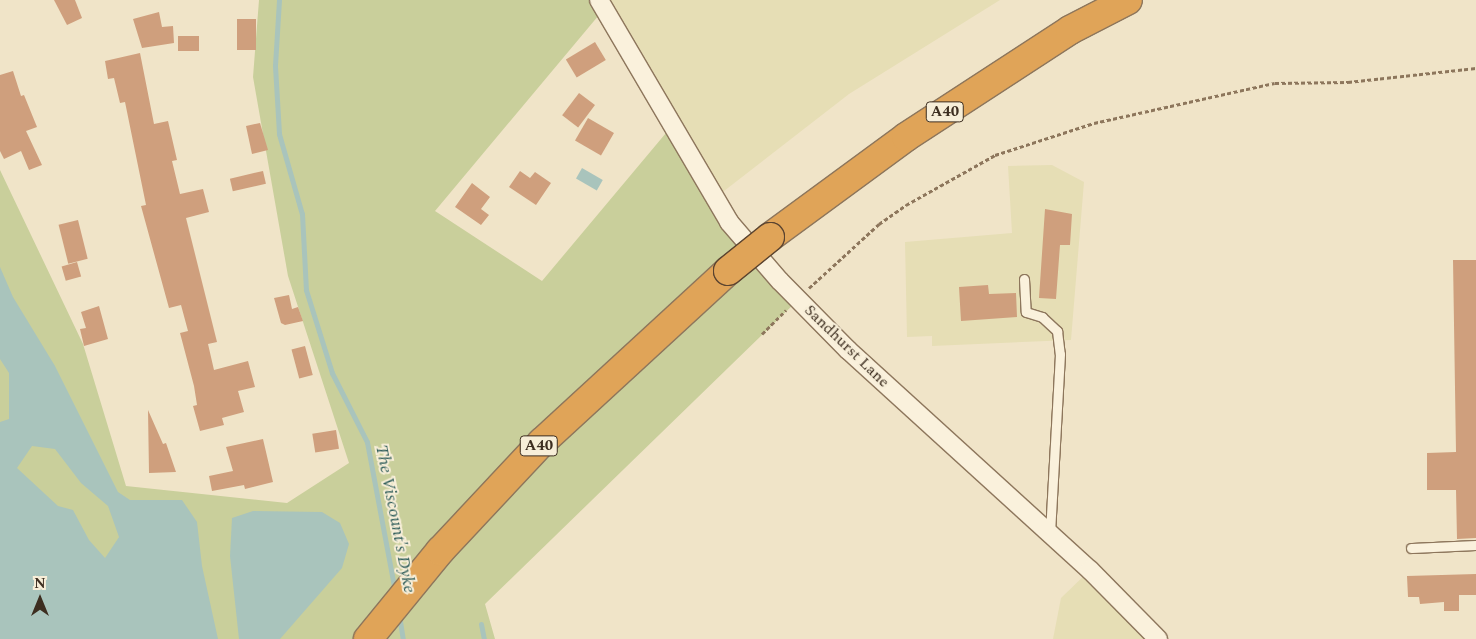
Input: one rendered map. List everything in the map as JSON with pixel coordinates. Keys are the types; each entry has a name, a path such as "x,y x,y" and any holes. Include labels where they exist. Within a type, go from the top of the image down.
{"highway":[{"name":"A40","path":"368,639 440,551 542,442 728,271 770,237 906,137 1070,30 1128,0"}],"street":[{"name":"Sandhurst Lane","path":"599,0 730,222 848,350 1050,533 1158,639"}],"lane":[{"path":"1024,279 1026,312 1042,317 1056,331 1060,354 1050,533"},
{"path":"1411,548 1476,545"}],"path":[{"path":"799,299 879,224 906,204 995,155 1094,123 1200,97 1275,83 1348,82 1476,68"},
{"path":"762,334 778,317"}],"shaded area":[{"path":"599,0 1000,0 849,94 715,198"},
{"path":"1052,165 1084,182 1071,340 932,346 932,336 907,337 905,242 1012,233 1008,166"},
{"path":"1090,570 1158,639 1053,639 1061,598"}],"green space":[{"path":"259,0 599,0 604,9 435,211 542,281 671,127 729,222 799,299 485,604 495,639 0,639 0,170 83,344 126,486 287,503 349,463 288,276 253,77"}],"water":[{"path":"582,168 603,180 597,190 576,178"},
{"path":"0,267 13,297 55,366 118,492 130,500 182,500 197,522 202,566 218,639 0,639 0,422 9,419 9,373 0,359","holes":["32,446 55,449 81,483 108,506 119,537 105,558 89,540 73,510 58,506 17,468"]},
{"path":"253,511 322,512 340,523 349,544 342,568 280,639 239,639 230,556 232,518"}],"building":[{"path":"54,0 75,0 82,18 67,25"},
{"path":"159,12 162,27 173,26 174,43 142,48 133,19"},
{"path":"237,19 256,19 256,50 237,50"},
{"path":"178,36 199,36 199,51 178,51"},
{"path":"595,42 606,60 577,78 566,60"},
{"path":"140,53 154,124 168,121 177,160 172,161 180,194 203,189 209,212 186,218 217,342 208,344 214,370 248,361 255,387 238,391 244,412 222,418 224,425 200,431 193,406 197,405 194,386 180,333 188,331 181,305 169,308 141,206 146,205 125,102 120,103 114,78 108,79 105,61"},
{"path":"13,71 21,96 24,95 37,127 26,131 42,165 29,170 21,151 4,159 0,151 0,75"},
{"path":"579,93 595,105 578,127 562,115"},
{"path":"588,118 614,133 601,156 575,141"},
{"path":"260,123 268,150 252,154 246,126"},
{"path":"263,171 266,184 233,191 230,179"},
{"path":"520,171 530,178 535,172 551,183 536,205 509,187"},
{"path":"472,183 490,197 481,209 489,215 481,225 455,207"},
{"path":"1045,209 1072,214 1070,245 1060,245 1056,299 1039,298"},
{"path":"78,220 88,259 68,264 59,225"},
{"path":"1453,260 1476,260 1476,538 1457,539 1456,490 1427,490 1427,453 1456,452"},
{"path":"77,262 81,276 66,281 62,266"},
{"path":"988,285 989,294 1016,293 1017,317 961,321 959,287"},
{"path":"289,295 292,309 298,307 303,321 285,325 281,323 274,298"},
{"path":"99,306 108,339 84,346 80,329 86,328 81,312"},
{"path":"305,346 313,375 299,379 291,350"},
{"path":"148,410 163,444 166,443 176,472 149,473"},
{"path":"336,430 339,449 315,453 312,434"},
{"path":"263,439 273,482 245,489 244,485 212,491 209,476 233,471 226,447"},
{"path":"1476,574 1476,595 1459,595 1459,611 1444,611 1444,602 1420,604 1419,597 1408,597 1407,576"}],"waterway":[{"name":"The Viscount's Dyke","path":"279,0 275,66 279,134 302,214 306,290 332,373 367,442 395,592"},
{"name":"The Viscount's Dyke","path":"399,615 403,639"},
{"path":"481,624 484,639"}]}
